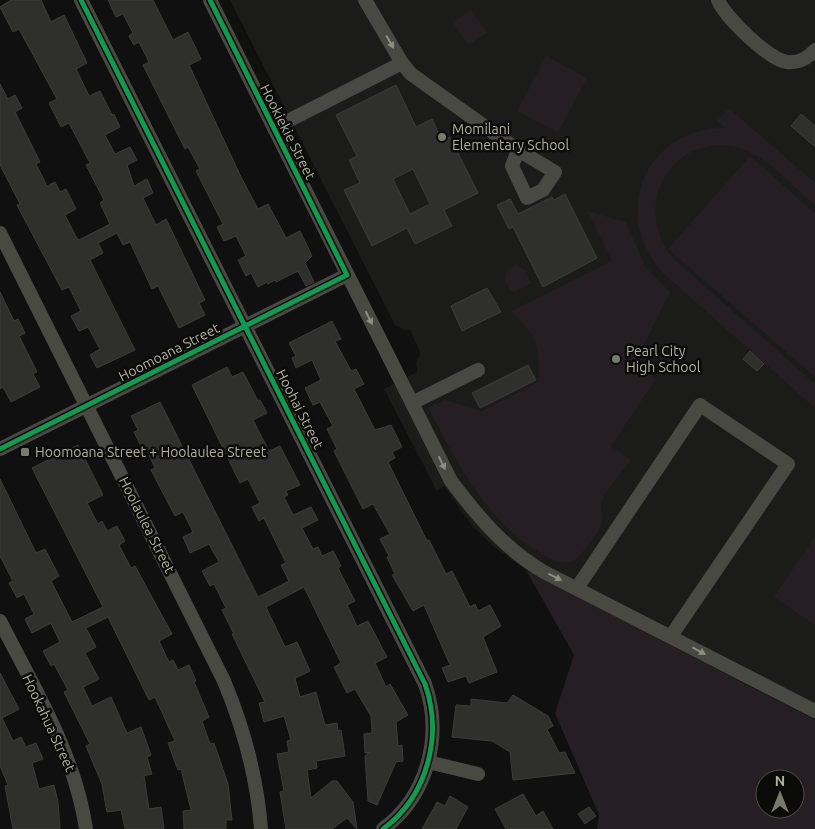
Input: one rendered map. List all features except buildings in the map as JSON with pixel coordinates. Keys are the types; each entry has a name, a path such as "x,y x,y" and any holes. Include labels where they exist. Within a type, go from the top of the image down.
{"street":[{"name":"Hoohai Street","path":"81,0 425,684 433,721 433,738 428,762 413,797 400,815 383,829"},
{"name":"Hookiekie Street","path":"210,0 451,481 491,531 529,563 815,711"},
{"path":"365,0 402,63 411,74 518,150"},
{"path":"718,0 732,21 775,58 786,62 798,61 808,58 815,50"},
{"path":"274,128 402,63"},
{"name":"Hoolaulea Street","path":"0,233 5,255 87,406 235,706 252,765 261,829"},
{"name":"Hoomoana Street","path":"0,449 347,275"},
{"path":"412,403 478,370"},
{"path":"576,588 700,405 788,464 671,636"},
{"name":"Hookahua Street","path":"0,621 66,754 81,798 86,829"},
{"path":"428,762 478,774"}],"shaded area":[{"name":"Pearl City High School","path":"230,0 815,0 815,720 526,570 493,546 473,527 444,486 437,491 384,389 417,372 416,362 421,354 410,330 405,330 395,325"},
{"path":"471,10 487,33 468,45 453,22"},
{"path":"546,56 587,78 558,132 517,111"},
{"path":"729,108 815,183 815,206 768,163 757,156 735,147 711,146 691,152 674,164 663,180 657,200 656,220 663,241 676,261 815,384 815,408 664,274 648,251 639,227 638,203 644,180 655,159 673,143 697,132 725,128 717,121"},
{"path":"750,156 815,213 815,377 668,249"},
{"path":"587,211 626,222 646,268 670,292 635,363 656,379 611,446 631,460 611,485 602,500 602,522 595,536 576,559 563,562 555,561 524,542 490,509 463,470 428,408 445,400 482,411 538,382 538,359 535,342 527,328 511,311 612,261"},
{"path":"517,265 526,271 531,283 515,292 510,290 504,278 508,269"},
{"path":"815,536 815,625 774,597"},
{"path":"526,570 815,720 815,829 597,829 599,815 555,713 574,655"}],"cycle path":[{"path":"81,0 425,684 432,724 428,763 421,782 411,800 383,829"},
{"path":"0,449 347,275 210,0"}],"place":[{"name":"Momilani Elementary School","path":"442,137"},
{"name":"Pearl City High School","path":"616,359"},
{"name":"Hoomoana Street + Hoolaulea Street","path":"25,452"}]}
